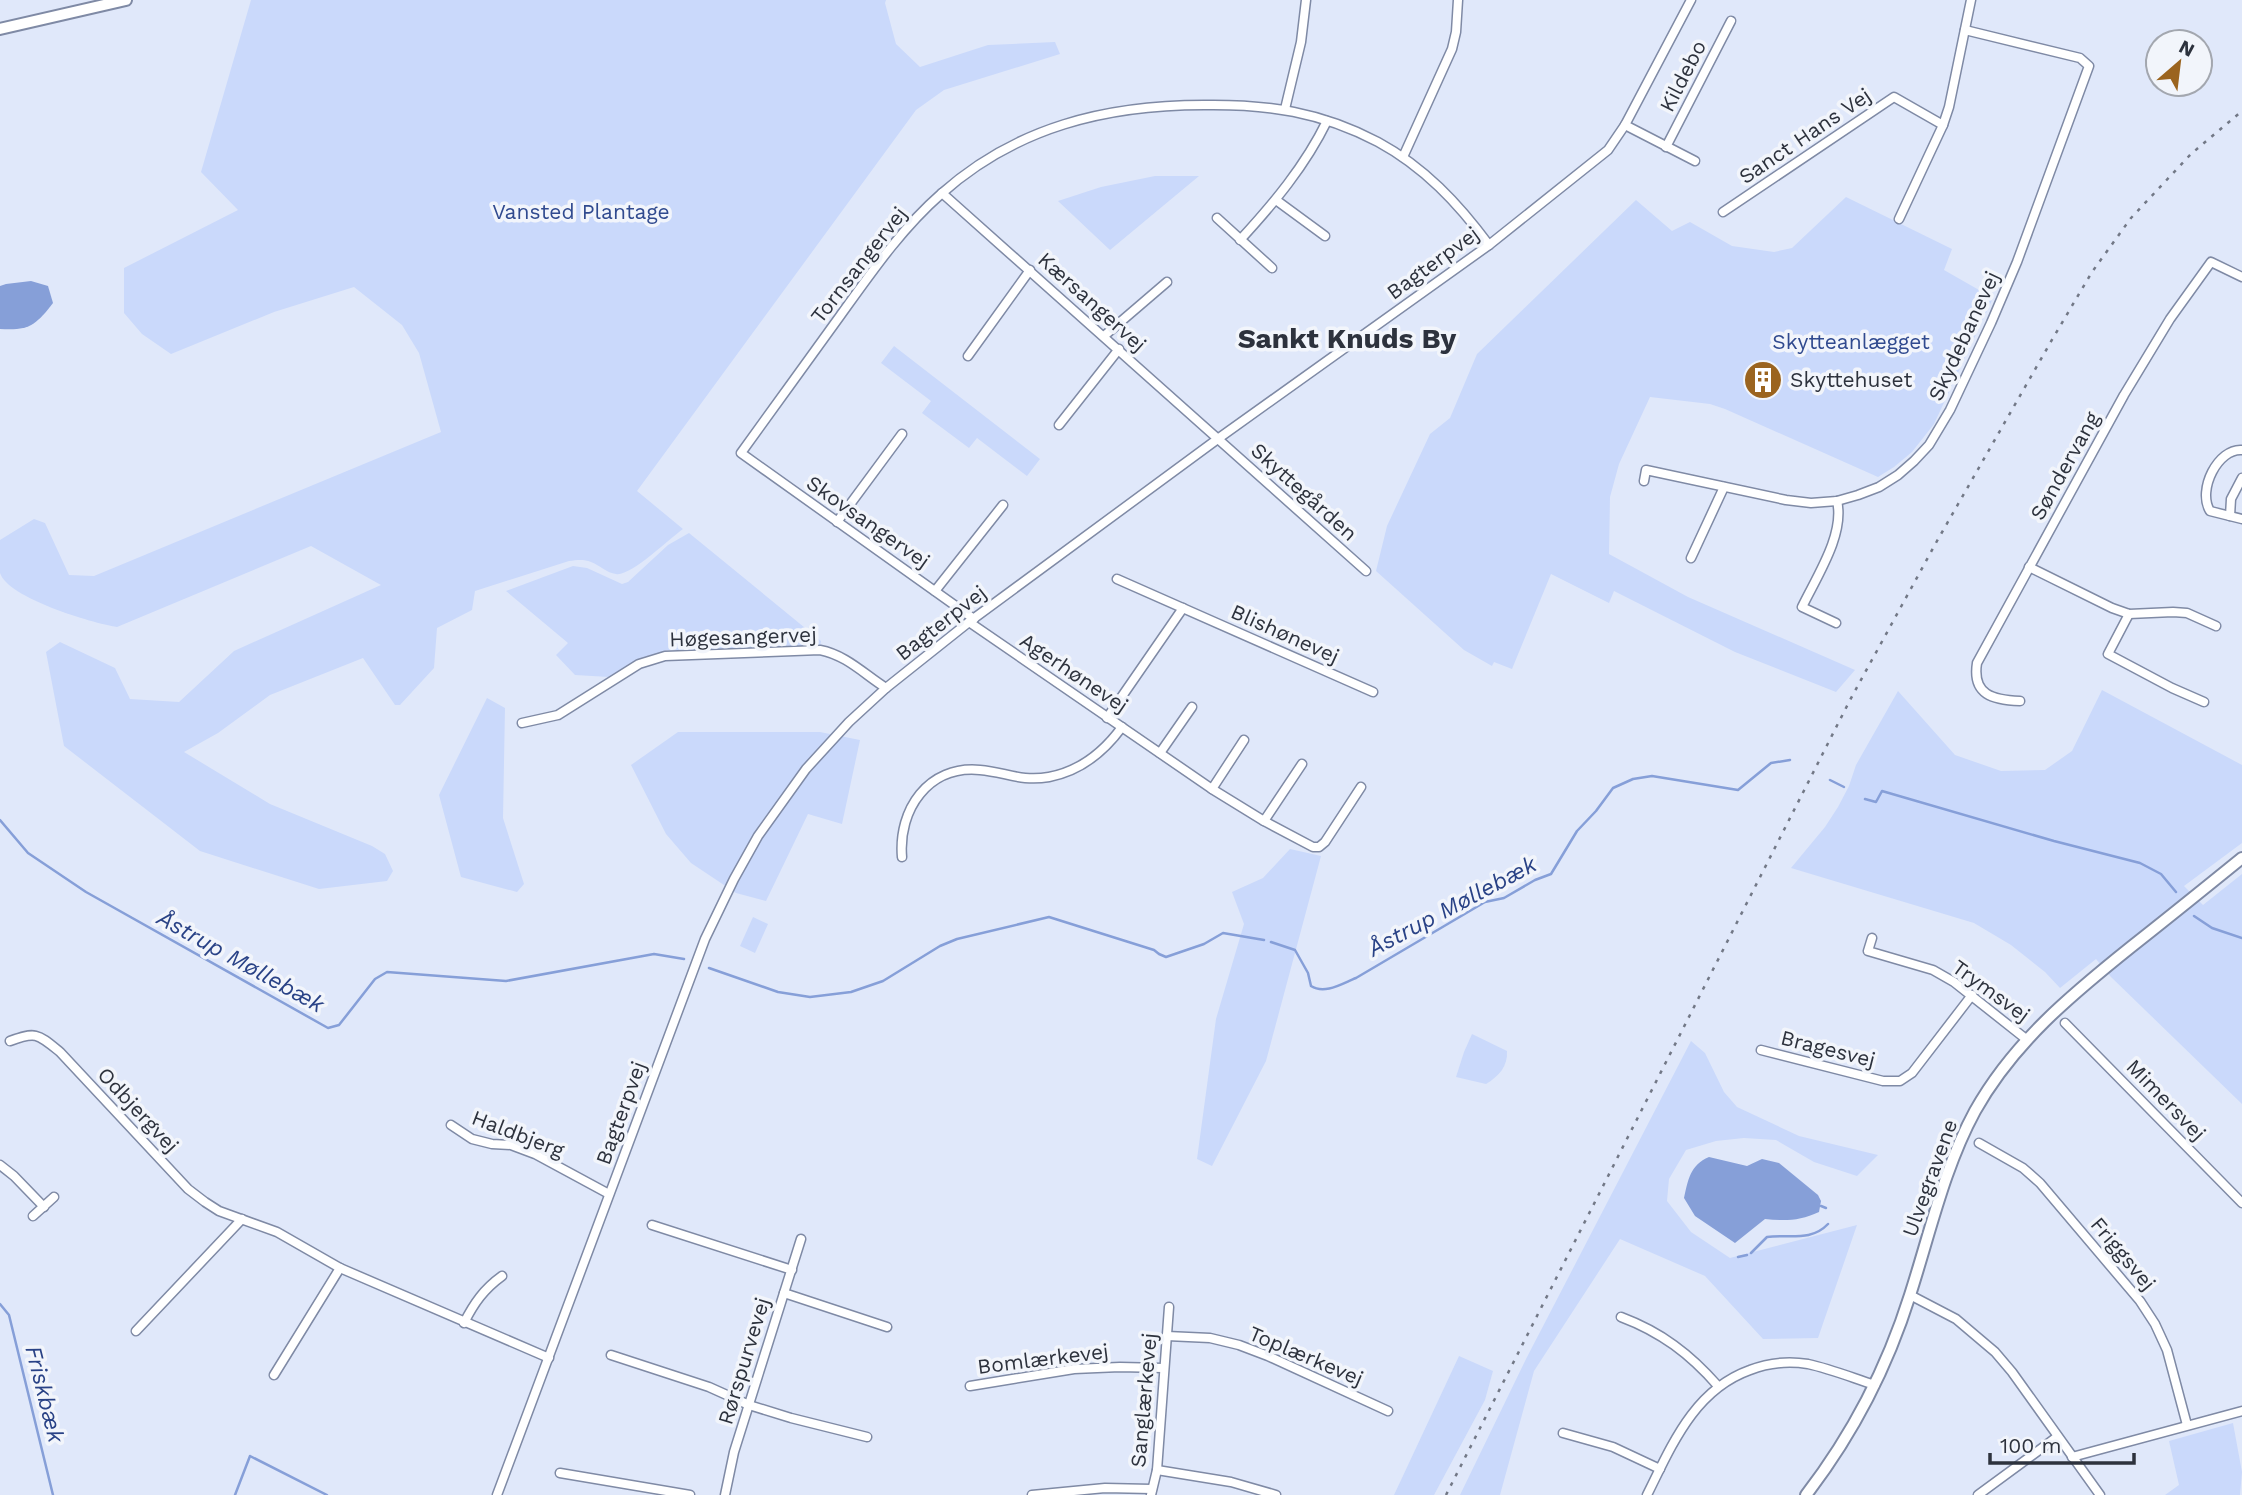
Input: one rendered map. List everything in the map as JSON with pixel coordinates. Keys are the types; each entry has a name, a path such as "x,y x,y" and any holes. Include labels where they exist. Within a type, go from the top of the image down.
{"street":[{"path":"0,28 126,0"},
{"path":"1285,109 1301,42 1306,0"},
{"path":"1403,157 1452,49 1458,0"},
{"name":"Bagterpvej","path":"497,1495 705,939 758,836 806,769 849,722 886,688 971,620 1489,245 1608,150 1625,125 1691,0"},
{"path":"1899,219 1943,125 1954,88 1971,0"},
{"name":"Kildebo","path":"1666,146 1731,21"},
{"name":"Skydebanevej","path":"1644,481 1646,470 1811,503 1837,500 1869,491 1898,475 1922,453 1941,426 1991,323 2017,262 2089,66 2080,58 1965,30"},
{"name":"Sanct Hans Vej","path":"1723,212 1894,97 1943,125"},
{"name":"Tornsangervej","path":"741,453 876,267 910,224 942,193 980,163 1011,146 1049,129 1089,116 1130,108 1249,104 1285,109 1327,121 1361,134 1403,157 1446,192 1465,212 1489,245"},
{"path":"1240,240 1276,200 1315,145 1327,121"},
{"path":"1625,125 1695,161"},
{"name":"Kærsangervej","path":"942,193 1219,438"},
{"path":"1276,200 1325,236"},
{"path":"1217,218 1272,268"},
{"name":"Søndervang","path":"2020,701 2001,700 1983,691 1975,673 1977,663 2146,357 2211,262 2242,277"},
{"path":"968,356 1030,270"},
{"path":"1104,336 1167,282"},
{"path":"1059,425 1119,349"},
{"path":"838,522 902,434"},
{"name":"Skyttegården","path":"1219,438 1366,571"},
{"path":"2242,450 2237,449 2219,461 2204,491 2205,503 2210,511 2242,519"},
{"name":"Skovsangervej","path":"741,453 935,591 971,620"},
{"path":"2231,516 2233,491 2242,478"},
{"path":"1691,558 1724,487"},
{"path":"1836,623 1802,607 1835,539 1840,513 1837,500"},
{"path":"935,591 1003,505"},
{"path":"2029,567 2129,614 2173,611 2187,613 2216,626"},
{"name":"Blishønevej","path":"1117,579 1373,692"},
{"path":"1107,718 1183,608"},
{"path":"2129,614 2108,654 2204,702"},
{"name":"Agerhønevej","path":"971,620 1107,718 1212,789 1313,847 1319,847 1325,842 1362,787"},
{"name":"Høgesangervej","path":"522,723 558,715 639,664 665,656 820,650 833,653 852,663 886,688"},
{"path":"1160,753 1192,707"},
{"path":"902,857 900,841 907,812 915,799 937,779 966,770 981,770 1028,779 1065,773 1097,755 1122,727"},
{"path":"1212,789 1244,740"},
{"path":"1264,821 1303,764"},
{"name":"Ulvegravene","path":"1806,1495 1848,1436 1875,1385 1910,1295 1945,1179 1966,1130 1996,1077 2026,1039 2069,996 2242,858"},
{"name":"Trymsvej","path":"1872,938 1868,951 1933,970 1972,995 2026,1039"},
{"name":"Bragesvej","path":"1761,1050 1883,1082 1899,1081 1912,1073 1972,995"},
{"name":"Mimersvej","path":"2065,1023 2242,1203"},
{"name":"Odbjergvej","path":"10,1041 30,1034 44,1038 188,1189 219,1211 276,1232 340,1268 549,1358"},
{"name":"Haldbjerg","path":"451,1125 472,1139 512,1145 535,1154 609,1195"},
{"name":"Friggsvej","path":"1979,1143 2023,1168 2040,1183 2140,1301 2155,1324 2166,1350 2188,1424"},
{"path":"0,1165 44,1207"},
{"path":"33,1216 54,1197"},
{"path":"136,1331 242,1220"},
{"path":"652,1226 792,1270"},
{"name":"Rørspurvevej","path":"725,1495 734,1452 801,1239"},
{"path":"274,1375 340,1268"},
{"path":"464,1323 476,1300 502,1276"},
{"path":"784,1293 887,1326"},
{"path":"1910,1295 1934,1305 1956,1319 1995,1352 2100,1495"},
{"name":"Sanglærkevej","path":"1151,1492 1157,1470 1169,1307"},
{"path":"1621,1317 1643,1325 1674,1343 1701,1366 1718,1386"},
{"name":"Toplærkevej","path":"1167,1336 1210,1338 1239,1345 1388,1411"},
{"path":"611,1355 709,1387 749,1405 867,1437"},
{"path":"1647,1495 1688,1418 1702,1400 1718,1386 1749,1370 1783,1363 1806,1364 1875,1385"},
{"name":"Bomlærkevej","path":"970,1386 1074,1369 1163,1368"},
{"path":"2072,1457 2242,1411"},
{"path":"1563,1433 1613,1447 1660,1469"},
{"path":"1978,1495 2057,1437"},
{"path":"1157,1470 1231,1482 1276,1495"},
{"path":"560,1473 690,1495"},
{"path":"1032,1495 1105,1488 1151,1492"}],"green space":[{"name":"Vansted Plantage","path":"251,0 886,0 896,44 920,67 988,45 1055,42 1060,54 944,90 916,110 637,491 683,529 650,556 622,573 613,573 588,561 569,561 475,591 472,610 437,628 434,668 400,705 395,705 363,658 270,695 218,733 184,752 270,804 372,846 385,854 393,871 387,881 319,889 200,851 64,746 46,652 60,642 115,668 130,699 179,702 234,651 381,585 311,546 117,627 71,615 34,600 6,582 0,573 0,540 34,519 45,523 69,575 94,576 441,432 419,353 402,325 354,287 274,312 171,354 142,334 124,313 124,268 238,210 201,172"},
{"path":"1155,176 1199,176 1110,250 1058,201 1101,187"},
{"name":"Skytteanlægget","path":"1846,197 1952,249 1944,270 1993,298 1934,424 1912,452 1878,477 1725,409 1710,404 1650,397 1619,464 1610,497 1609,554 1688,597 1855,670 1836,692 1735,652 1614,591 1609,603 1551,574 1512,669 1494,662 1492,666 1464,650 1376,571 1387,526 1430,434 1450,418 1477,354 1636,200 1672,231 1690,222 1732,246 1774,252 1792,248"},
{"path":"894,346 1040,459 1027,476 977,438 969,448 922,413 931,401 881,363"},
{"path":"689,533 821,641 820,648 668,650 644,657 609,677 575,675 556,655 568,643 506,591 573,566 587,568 622,584 628,582 668,545"},
{"path":"2102,690 2242,765 2242,843 2184,886 2203,905 2242,874 2242,1104 2111,977 2096,959 2060,988 2045,972 2011,945 1974,923 1791,868 1838,807 1856,765 1898,691 1955,755 2001,771 2045,770 2072,751"},
{"path":"487,698 505,708 503,818 524,884 517,892 461,877 439,795"},
{"path":"678,732 820,732 860,740 842,824 808,814 766,901 736,893 691,863 666,834 631,765"},
{"path":"1290,849 1321,856 1266,1061 1212,1166 1197,1159 1216,1019 1244,924 1232,892 1263,878"},
{"path":"753,917 768,924 755,953 740,946"},
{"path":"1472,1034 1507,1051 1502,1070 1486,1084 1456,1077"},
{"path":"1691,1041 1705,1053 1724,1092 1737,1107 1799,1136 1878,1155 1857,1176 1814,1162 1776,1140 1744,1138 1716,1141 1686,1150 1669,1179 1667,1201 1691,1232 1730,1258 1857,1225 1818,1338 1763,1339 1705,1276 1620,1239 1534,1371 1500,1495 1460,1495 1526,1359"},
{"path":"1459,1356 1493,1371 1485,1400 1434,1495 1394,1495"},
{"path":"2233,1423 2242,1472 2240,1495 2165,1495 2179,1485 2169,1441"}],"water":[{"path":"31,281 48,286 53,303 42,317 31,325 18,329 0,329 0,286"},
{"path":"1709,1157 1747,1166 1762,1159 1779,1163 1818,1195 1821,1201 1819,1212 1792,1220 1765,1219 1735,1243 1695,1216 1684,1198 1694,1169"}],"waterway":[{"name":"Åstrup Møllebæk","path":"1271,942 1295,950 1308,973 1311,986 1322,989 1334,987 1356,978 1485,902 1504,898 1551,874 1577,831 1613,788 1633,779 1652,776 1738,790 1771,763 1790,760"},
{"name":"Åstrup Møllebæk","path":"1830,780 1844,787"},
{"path":"1865,799 1876,802 1882,791 2140,863 2161,874 2176,892"},
{"name":"Åstrup Møllebæk","path":"0,820 28,853 86,892 328,1028 339,1025 375,979 387,972 506,981 654,954 684,959"},
{"path":"2194,916 2212,928 2242,938"},
{"name":"Åstrup Møllebæk","path":"709,968 778,992 810,997 851,992 883,981 940,946 957,939 1049,917 1154,950 1166,957 1204,944 1223,933 1264,940"},
{"path":"1821,1206 1826,1208"},
{"path":"1751,1253 1767,1237 1807,1235 1828,1224"},
{"path":"1738,1257 1747,1255"},
{"name":"Friskbæk","path":"0,1304 9,1315 53,1495"},
{"name":"Friskbæk","path":"235,1495 250,1456 327,1495"}],"railway":[{"path":"1446,1495 1850,700 2053,338 2092,272 2131,218 2191,154 2242,111"}],"place":[{"name":"Skyttehuset","path":"1763,380"}],"district":[{"name":"Sankt Knuds By","path":"1347,338"}]}
